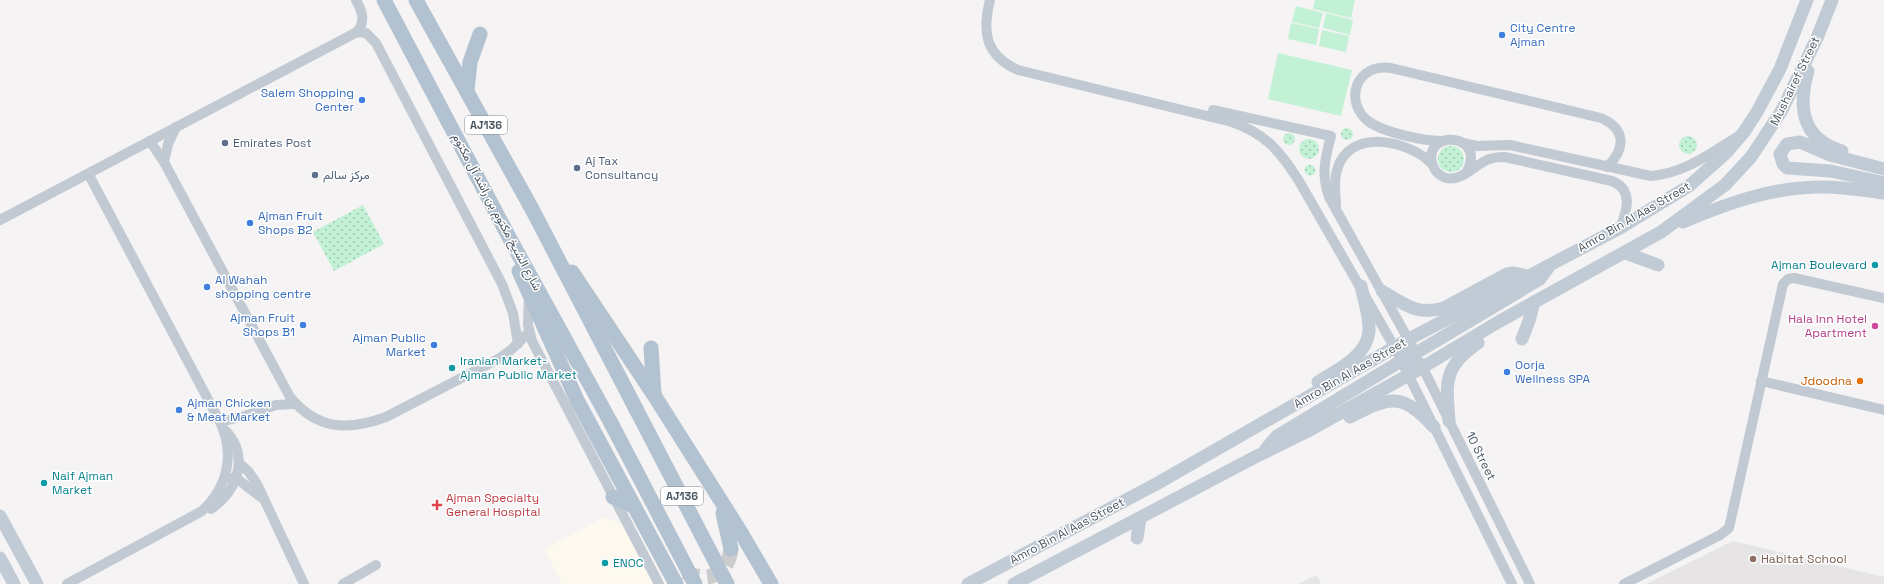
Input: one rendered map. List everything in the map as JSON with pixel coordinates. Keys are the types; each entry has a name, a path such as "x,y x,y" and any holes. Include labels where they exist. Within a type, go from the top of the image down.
{"main road":[{"name":"شارع الشيخ مكتوم بن راشد آل مكتوم","path":"384,0 510,239 612,423 695,584"},
{"name":"AJ136","path":"416,0 555,252 727,584"},
{"name":"Mushairef Street","path":"1726,153 1744,132 1760,107 1780,69 1807,0"},
{"name":"Mushairef Street","path":"1751,157 1782,110 1817,38 1832,0"},
{"path":"467,91 470,62 480,34"},
{"path":"1817,38 1802,91 1804,117 1810,130 1826,145 1836,150 1884,163"},
{"path":"1884,169 1830,156 1800,142 1788,144 1780,154 1783,164 1788,168 1831,171 1884,183"},
{"name":"Amro Bin Al Aas Street","path":"968,584 1158,483 1409,339 1620,228 1689,186 1726,153"},
{"name":"Amro Bin Al Aas Street","path":"1014,584 1306,432 1408,374 1423,368 1500,321 1661,232 1725,185 1751,157"},
{"path":"1661,232 1732,203 1775,191 1818,186 1840,187 1884,193"},
{"path":"510,239 518,268 529,296 577,400 655,544 681,578"},
{"path":"555,252 587,292 716,491 771,584"},
{"path":"1624,253 1658,264"},
{"path":"1408,374 1410,363 1416,353 1540,279 1549,265"},
{"path":"1382,291 1417,310 1436,310 1444,308 1507,274 1520,273 1527,276"},
{"path":"1292,407 1303,392 1356,357 1363,347 1369,332 1368,318 1361,286"},
{"path":"1522,339 1534,302"},
{"path":"1449,421 1447,387 1453,365 1468,350 1494,332 1500,321"},
{"path":"1264,453 1277,436 1402,360 1409,352 1409,339"},
{"path":"651,348 654,395"},
{"path":"1306,432 1322,432 1378,403 1398,400 1413,407 1434,427"},
{"path":"716,491 725,519 731,549"},
{"path":"613,497 634,506"},
{"path":"0,516 36,584"},
{"path":"1137,538 1140,519"},
{"path":"0,558 12,582"}],"street":[{"path":"0,220 357,32 363,19 356,0"},
{"path":"990,0 986,23 986,35 990,47 997,57 1006,65 1018,70 1195,112 1246,127 1260,134 1276,149 1299,180 1402,360 1512,584"},
{"path":"357,32 366,33 376,42 498,277 513,313 518,344"},
{"path":"1607,167 1619,154 1621,139 1613,125 1601,118 1391,68 1380,67 1370,70 1362,76 1357,86 1356,96 1359,109 1366,120 1377,127 1425,140 1441,141 1456,139 1464,143 1477,146 1510,145 1607,167 1651,176 1673,173 1695,163 1744,132"},
{"name":"10 Street","path":"1195,112 1212,110 1331,136 1325,162 1324,177 1329,197 1409,339 1530,584"},
{"path":"164,162 168,144 176,126"},
{"path":"150,141 164,162 290,397 309,415 325,423 342,426 368,423 386,416 500,358 518,344 529,332"},
{"path":"1336,211 1335,181 1337,170 1341,160 1348,152 1357,146 1378,141 1389,142 1419,153 1432,164 1440,176 1455,178 1462,176 1471,164 1469,149 1464,143"},
{"path":"1432,164 1433,151 1441,141"},
{"path":"1467,171 1489,159 1505,157 1612,181 1623,188 1628,200 1626,214 1620,228"},
{"path":"68,584 194,516 216,506 229,491 236,478 239,463 234,442 222,425 89,174"},
{"path":"1624,584 1720,535 1729,528 1780,290 1783,284 1794,278 1884,298"},
{"path":"529,296 527,317 529,332 536,350 660,584"},
{"path":"1761,381 1884,410"},
{"path":"222,425 276,405 296,404"},
{"path":"194,516 215,497 225,478 229,455 222,425"},
{"path":"239,463 253,478 304,584"},
{"path":"225,478 236,478 262,498"},
{"path":"343,584 376,565"}],"shaded area":[{"name":"ENOC","path":"605,517 622,525 653,584 562,584 544,549"},
{"name":"Habitat School","path":"1733,541 1884,577 1884,584 1646,584"},
{"path":"1317,575 1321,584 1298,584"}],"green space":[{"path":"1315,0 1355,0 1351,18 1313,9"},
{"path":"1296,6 1323,13 1319,28 1292,22"},
{"path":"1326,13 1353,20 1350,35 1323,28"},
{"path":"1291,23 1319,29 1316,45 1288,39"},
{"path":"1322,30 1349,36 1346,52 1319,46"},
{"path":"1278,53 1352,70 1341,116 1268,99"},
{"path":"1347,128 1351,130 1353,134 1351,138 1347,140 1343,138 1341,134 1343,130"},
{"path":"1289,133 1293,135 1295,139 1293,143 1289,145 1285,143 1283,139 1285,135"},
{"path":"1688,136 1694,139 1697,145 1694,151 1688,154 1682,151 1679,145 1682,139"},
{"path":"1305,139 1313,139 1319,145 1319,153 1313,159 1305,159 1299,153 1299,145"},
{"path":"1451,146 1460,150 1464,159 1460,168 1451,172 1442,168 1438,159 1442,150"},
{"path":"1310,164 1314,166 1316,170 1314,174 1310,176 1306,174 1304,170 1306,166"},
{"path":"363,205 384,244 334,271 313,232"}],"tunnel":[{"path":"685,572 701,577 709,577 716,574 726,565 731,549"}],"place":[{"name":"City Centre Ajman","path":"1502,35"},
{"name":"Salem Shopping Center","path":"362,100"},
{"name":"Emirates Post","path":"225,143"},
{"name":"Aj Tax Consultancy","path":"577,168"},
{"name":"مركز سالم","path":"315,175"},
{"name":"Ajman Fruit Shops B2","path":"250,223"},
{"name":"Ajman Boulevard","path":"1875,265"},
{"name":"Al Wahah shopping centre","path":"207,287"},
{"name":"Ajman Fruit Shops B1","path":"303,325"},
{"name":"Hala Inn Hotel Apartment","path":"1875,326"},
{"name":"Ajman Public Market","path":"434,345"},
{"name":"Iranian Market- Ajman Public Market","path":"452,368"},
{"name":"Oorja Wellness SPA","path":"1507,372"},
{"name":"Jdoodna","path":"1860,381"},
{"name":"Ajman Chicken & Meat Market","path":"179,410"},
{"name":"Naif Ajman Market","path":"44,483"},
{"name":"Ajman Specialty General Hospital","path":"437,505"},
{"name":"Habitat School","path":"1753,559"},
{"name":"ENOC","path":"605,563"}]}
